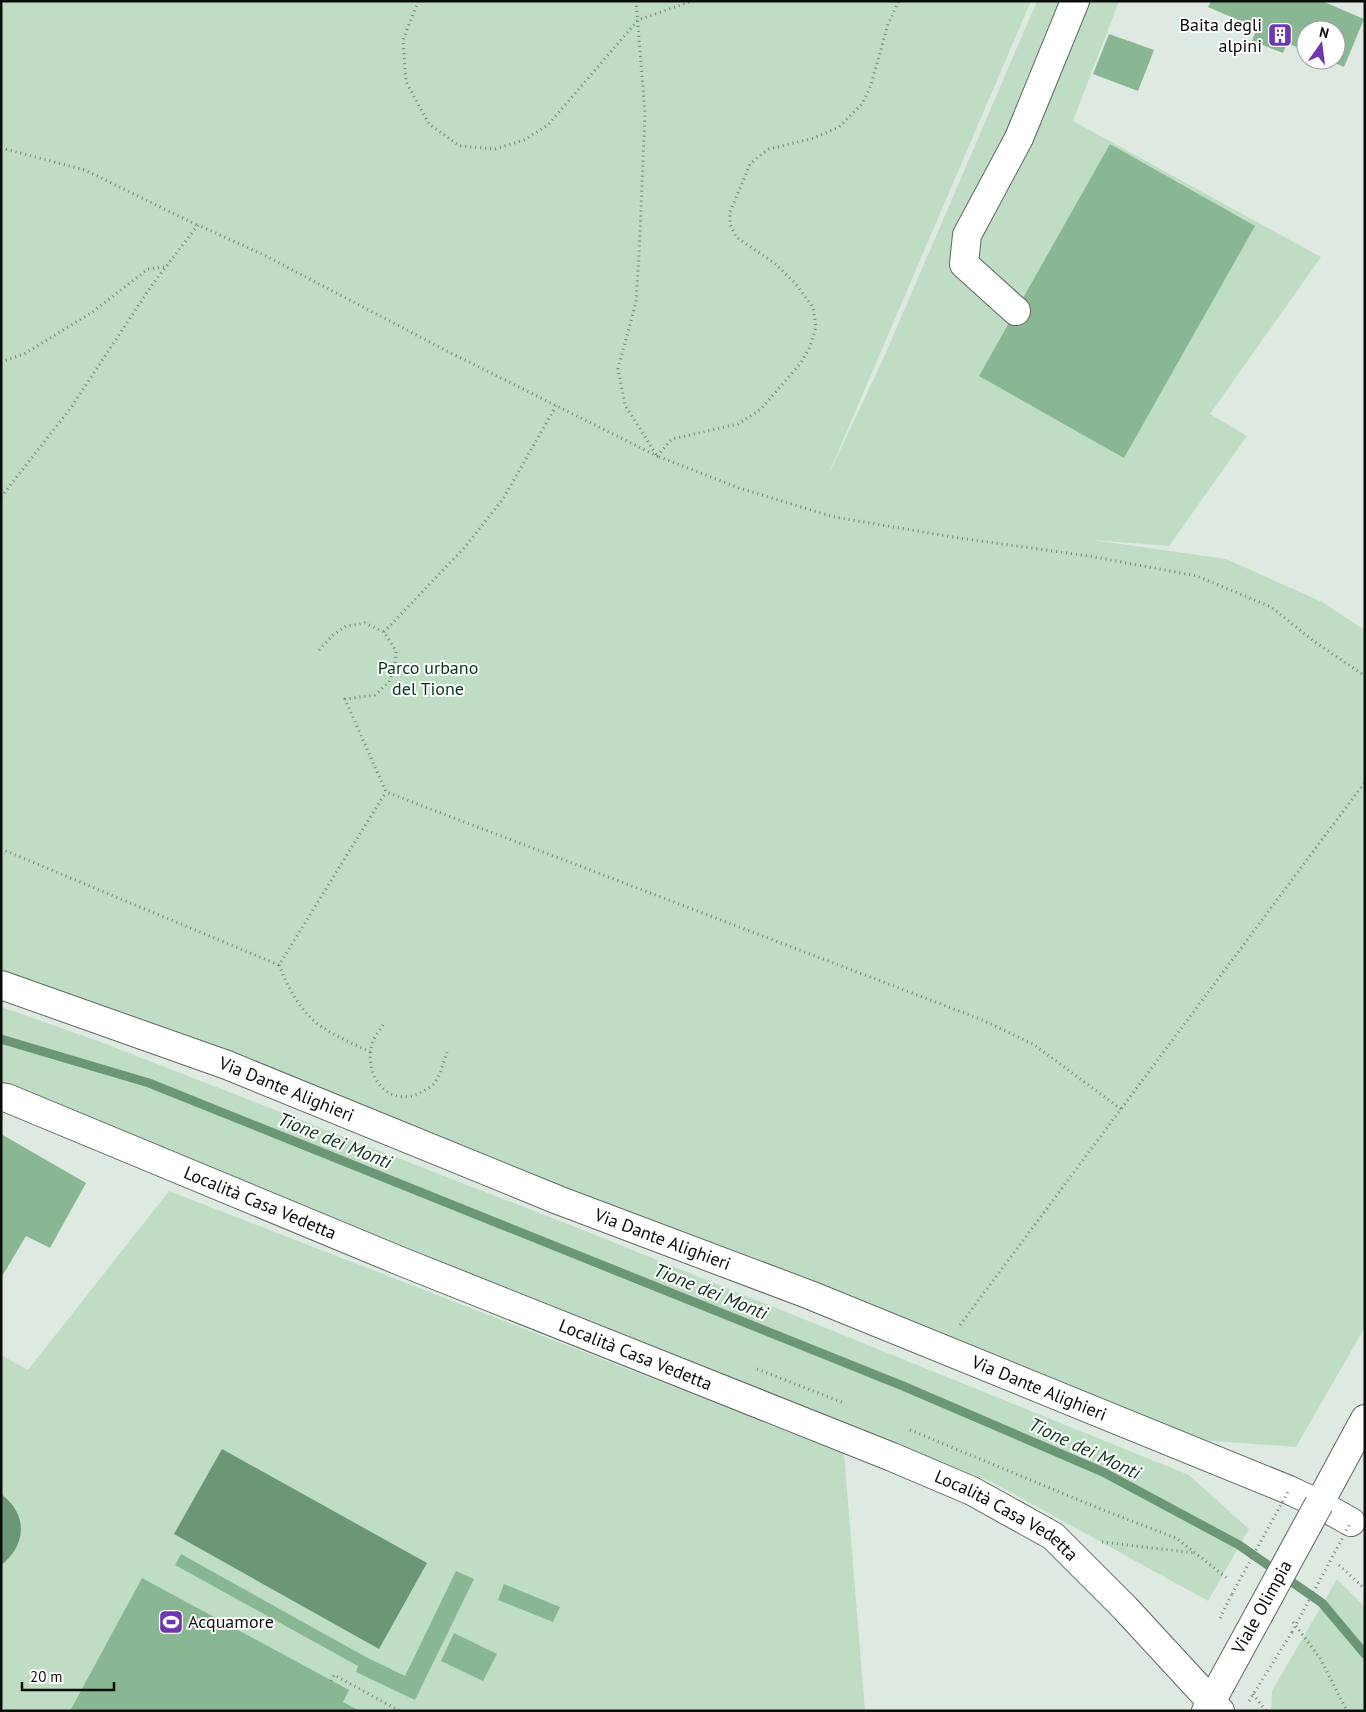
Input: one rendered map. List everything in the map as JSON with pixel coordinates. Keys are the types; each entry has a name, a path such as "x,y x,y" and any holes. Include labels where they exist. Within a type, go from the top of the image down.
{"street":[{"path":"1016,310 964,264 967,235 1019,138 1075,1"},
{"name":"Via Dante Alighieri","path":"1,985 228,1065 558,1200 810,1295 1289,1490 1351,1522"},
{"name":"Località Casa Vedetta","path":"1,1097 400,1261 892,1457 972,1491 1053,1536 1125,1608 1212,1708"},
{"name":"Viale Olimpia","path":"1212,1708 1258,1616 1365,1420"}],"path":[{"path":"418,1 404,40 406,82 429,124 460,146 495,149 524,140 548,125 638,20 692,1"},
{"path":"636,1 645,113 639,256 636,302 618,369 626,405 657,456"},
{"path":"657,456 672,439 738,424 761,409 800,364 810,347 816,327 813,307 794,282 773,262 736,237 730,224 730,212 750,164 758,157 769,149 814,138 839,127 862,104 871,85 888,24 899,1"},
{"path":"1,148 84,170 198,225 264,254 556,406 657,456 739,488 834,517 959,538 1089,556 1197,576 1271,607 1315,642 1365,676"},
{"path":"1,497 70,409 165,267 198,225"},
{"path":"1,362 24,354 91,313 148,269 165,267"},
{"path":"384,632 465,546 503,499 556,406"},
{"path":"319,650 333,635 346,626 365,624 384,632 396,651 395,667 389,682 375,695 344,699 386,792 980,1019 1033,1044 1121,1108"},
{"path":"942,1349 1365,782"},
{"path":"278,965 386,792"},
{"path":"1,849 278,965 288,987 309,1017 337,1035 370,1052"},
{"path":"383,1025 373,1039 370,1052 371,1070 380,1087 394,1095 410,1097 425,1091 436,1081 447,1052"},
{"path":"1232,1594 1289,1490"},
{"path":"1266,1711 1253,1694 1292,1632 1351,1522"},
{"path":"1101,1542 1196,1553"},
{"path":"1340,1565 1365,1589"},
{"path":"1294,1622 1320,1658 1347,1711"},
{"path":"331,1681 334,1675 400,1711"}],"green space":[{"name":"Parco urbano del Tione","path":"1,1 1031,1 826,480 884,357 1037,1 1119,1 1073,121 1321,257 1210,414 1247,436 1169,546 1092,540 1226,559 1322,602 1365,630 1365,1327 1296,1447 1199,1440 1,974"},
{"path":"1,1007 98,1041 593,1234 1189,1475 1249,1529 1208,1601 994,1483 196,1163 1,1082"},
{"path":"169,1191 844,1453 865,1711 1,1711 1,1355 28,1370"},
{"path":"1337,1579 1365,1607 1365,1711 1271,1711 1272,1691"}],"shaded area":[{"path":"222,1449 427,1563 379,1649 174,1534"},
{"path":"1,1494 16,1511 20,1520 21,1530 16,1548 1,1565"}],"building":[{"name":"Baita degli alpini","path":"1211,1 1322,1 1364,19 1346,62 1346,20 1296,20 1296,47 1287,43 1283,53 1252,41 1257,28 1208,7"},
{"path":"1109,34 1154,50 1138,91 1093,74"},
{"path":"1110,144 1255,226 1124,458 979,376"},
{"path":"1,1134 86,1183 50,1248 26,1236 1,1278"},
{"path":"181,1554 364,1656 405,1676 456,1571 474,1579 415,1700 356,1672 358,1666 175,1565"},
{"name":"Acquamore","path":"142,1578 349,1690 343,1702 360,1711 70,1711"},
{"path":"504,1584 560,1607 553,1622 498,1600"},
{"path":"454,1633 497,1654 483,1681 441,1661"}],"waterway":[{"name":"Tione dei Monti","path":"1,1039 149,1083 903,1386 1103,1472 1239,1545 1322,1603 1365,1654"}],"place":[{"name":"Baita degli alpini","path":"1280,35"},
{"name":"Acquamore","path":"171,1622"}]}
